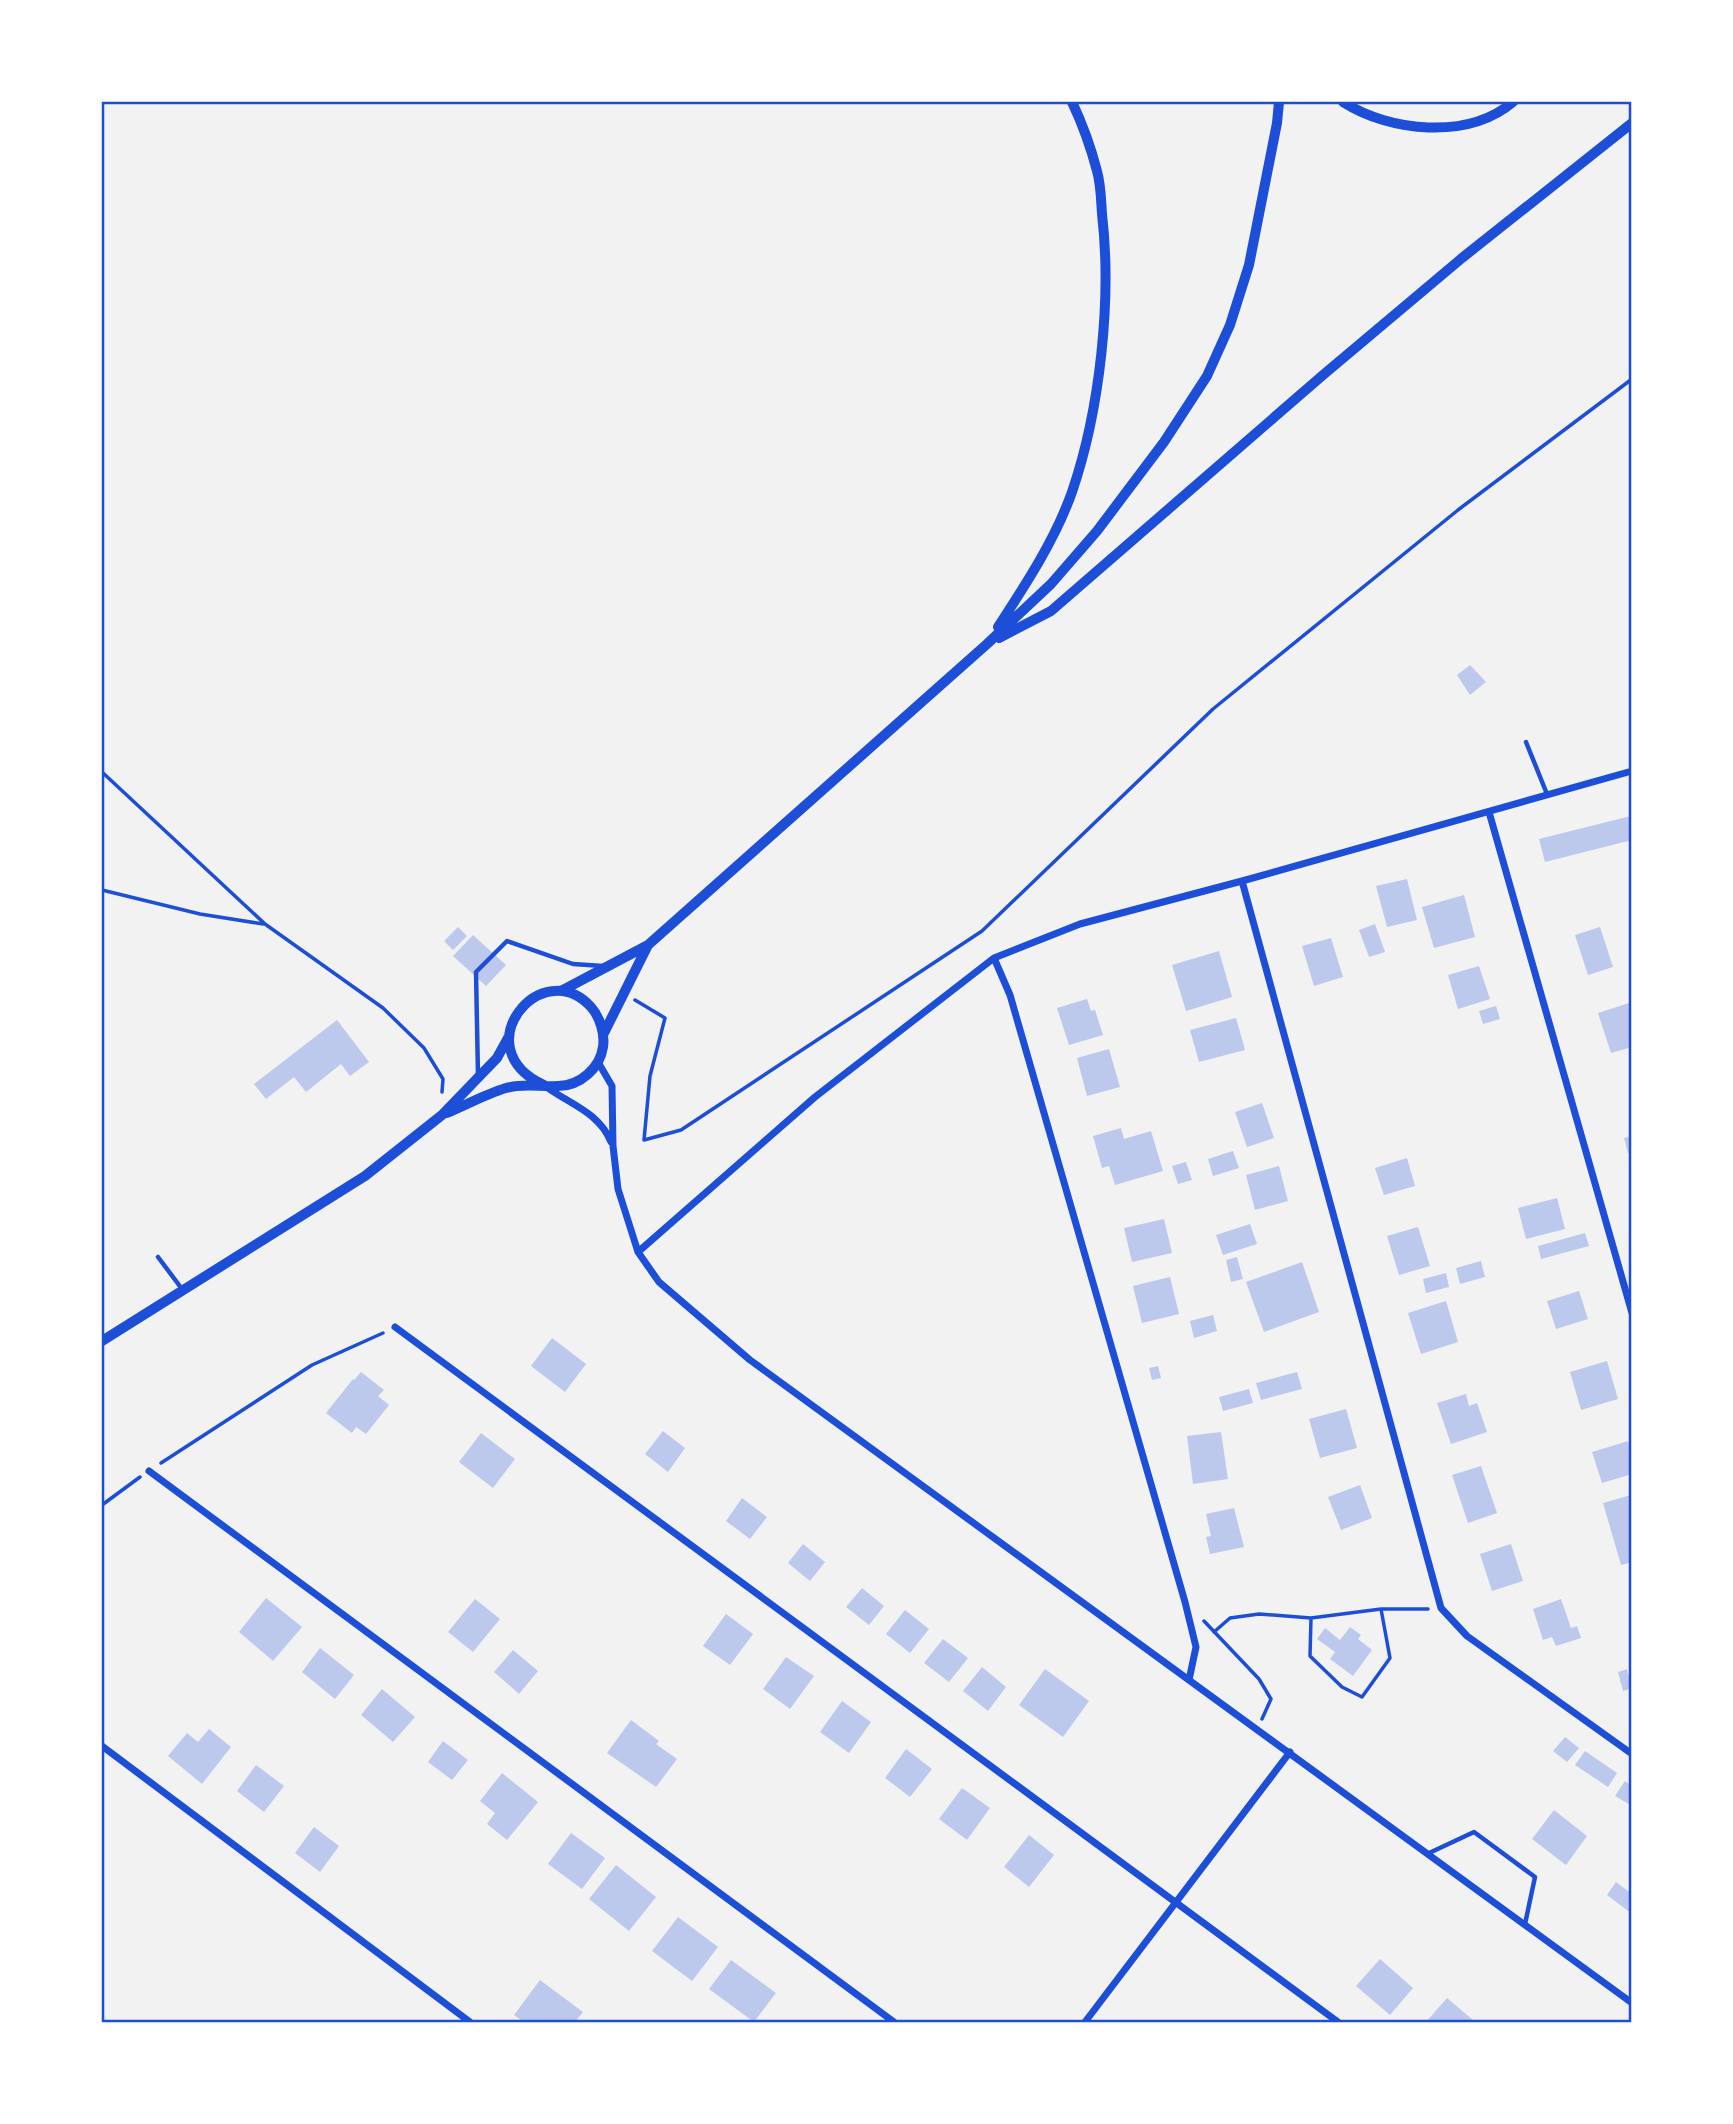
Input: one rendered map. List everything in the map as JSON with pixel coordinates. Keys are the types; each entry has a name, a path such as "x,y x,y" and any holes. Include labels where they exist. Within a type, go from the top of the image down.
{"street":[{"path":"987,644 1052,537 1072,492 1098,381 1104,310 1105,242 1098,173 1072,102"},
{"path":"561,991 648,945 987,644 1051,584 1097,531 1164,442 1207,376 1230,326 1249,265 1279,102"},
{"path":"1343,102 1385,122 1428,128 1466,125 1506,108 1513,102"},
{"path":"987,644 1051,611 1312,384 1462,258 1632,123"},
{"path":"638,1252 815,1097 993,958 1080,924 1632,771"},
{"path":"1489,811 1632,1313"},
{"path":"1242,881 1441,1608 1467,1636 1632,1754"},
{"path":"603,1035 648,945"},
{"path":"993,958 1010,995 1185,1602 1196,1647 1189,1680"},
{"path":"102,1341 365,1176 442,1115 497,1058 519,1009 531,999 545,992 561,991 589,1004 597,1015 603,1035 603,1047 598,1062 588,1074 575,1083 505,1088 442,1115"},
{"path":"508,1038 518,1067 529,1078 592,1116 606,1130 613,1146"},
{"path":"598,1062 612,1086 613,1146 618,1189 638,1252 659,1282 750,1360 1632,2003"},
{"path":"395,1327 1338,2022"},
{"path":"149,1471 894,2022"},
{"path":"102,1746 470,2022"},
{"path":"1085,2022 1290,1752"}],"lane":[{"path":"1526,742 1547,794"},
{"path":"478,1078 476,972 507,941 573,964 607,967"},
{"path":"158,1257 182,1290"},
{"path":"1427,1854 1474,1832 1535,1877 1525,1925"}],"path":[{"path":"624,993 665,1018 650,1076 644,1140 681,1130 982,931 1213,709 1458,510 1632,379"},
{"path":"102,772 265,924 383,1008 424,1048 443,1079 442,1115"},
{"path":"102,890 200,914 265,924"},
{"path":"102,1504 312,1365 395,1327"},
{"path":"1185,1602 1259,1679 1271,1699 1257,1730"},
{"path":"1214,1632 1230,1618 1259,1614 1311,1618 1381,1609 1441,1608"},
{"path":"1311,1618 1310,1657 1342,1687 1362,1697 1390,1658 1381,1609"}],"building":[{"path":"1470,665 1486,682 1470,695 1457,675"},
{"path":"1631,816 1632,840 1545,862 1539,839"},
{"path":"1407,879 1417,920 1387,927 1376,886"},
{"path":"1464,895 1475,937 1434,948 1422,907"},
{"path":"1375,924 1385,952 1369,957 1359,930"},
{"path":"458,927 467,936 453,950 444,941"},
{"path":"1600,927 1613,967 1588,975 1575,935"},
{"path":"473,935 506,965 486,986 453,956"},
{"path":"1331,938 1343,977 1314,986 1302,946"},
{"path":"1219,951 1232,997 1186,1011 1172,965"},
{"path":"1479,966 1490,999 1458,1009 1448,975"},
{"path":"1087,999 1091,1011 1095,1010 1103,1035 1069,1045 1057,1008"},
{"path":"1629,1003 1632,1011 1632,1047 1611,1053 1598,1013"},
{"path":"1496,1006 1500,1019 1483,1024 1479,1011"},
{"path":"1236,1018 1245,1050 1199,1062 1190,1030"},
{"path":"337,1020 369,1062 350,1076 341,1064 306,1092 294,1077 266,1099 254,1084"},
{"path":"1109,1049 1120,1087 1087,1096 1077,1058"},
{"path":"1262,1103 1274,1138 1247,1147 1235,1112"},
{"path":"1121,1128 1124,1139 1151,1131 1163,1171 1115,1185 1109,1166 1102,1168 1093,1136"},
{"path":"1632,1136 1632,1152 1628,1153 1624,1138"},
{"path":"1233,1151 1239,1168 1213,1176 1208,1159"},
{"path":"1407,1158 1415,1186 1384,1195 1375,1168"},
{"path":"1186,1162 1192,1180 1178,1184 1172,1166"},
{"path":"1279,1166 1288,1201 1255,1210 1246,1175"},
{"path":"1557,1198 1565,1229 1526,1239 1518,1208"},
{"path":"1164,1219 1172,1253 1132,1262 1124,1228"},
{"path":"1250,1224 1257,1244 1223,1255 1216,1235"},
{"path":"1418,1227 1430,1266 1399,1275 1387,1236"},
{"path":"1585,1233 1589,1246 1541,1259 1538,1246"},
{"path":"1237,1257 1243,1279 1231,1282 1226,1260"},
{"path":"1481,1261 1485,1277 1460,1284 1456,1268"},
{"path":"1302,1262 1319,1312 1264,1332 1246,1282"},
{"path":"1446,1273 1449,1287 1426,1293 1423,1279"},
{"path":"1170,1277 1179,1314 1142,1323 1133,1286"},
{"path":"1579,1291 1588,1319 1556,1329 1547,1301"},
{"path":"1446,1301 1458,1342 1421,1354 1408,1313"},
{"path":"1213,1315 1217,1331 1194,1338 1190,1321"},
{"path":"552,1338 586,1364 565,1392 531,1366"},
{"path":"1607,1361 1618,1399 1581,1410 1570,1372"},
{"path":"1158,1366 1161,1378 1152,1380 1149,1368"},
{"path":"361,1372 384,1390 378,1396 389,1405 366,1434 356,1427 352,1433 326,1413"},
{"path":"1297,1372 1302,1389 1261,1400 1256,1383"},
{"path":"1249,1389 1253,1403 1223,1411 1219,1397"},
{"path":"1466,1394 1469,1406 1477,1403 1487,1432 1451,1444 1437,1403"},
{"path":"1346,1409 1357,1448 1320,1458 1309,1419"},
{"path":"663,1431 685,1448 668,1472 645,1454"},
{"path":"1221,1432 1228,1479 1193,1484 1187,1436"},
{"path":"481,1433 515,1459 493,1488 459,1462"},
{"path":"1628,1441 1632,1451 1632,1474 1602,1483 1592,1452"},
{"path":"1481,1466 1497,1513 1468,1523 1452,1475"},
{"path":"1360,1485 1372,1518 1341,1530 1328,1497"},
{"path":"1631,1495 1632,1562 1621,1565 1603,1503"},
{"path":"742,1498 767,1517 750,1539 726,1521"},
{"path":"1234,1508 1244,1547 1210,1554 1206,1537 1211,1536 1206,1514"},
{"path":"803,1544 825,1562 810,1581 788,1563"},
{"path":"1511,1544 1523,1581 1492,1591 1480,1554"},
{"path":"862,1588 884,1606 869,1625 846,1607"},
{"path":"266,1598 302,1627 273,1661 239,1632"},
{"path":"475,1599 500,1619 473,1652 448,1632"},
{"path":"1561,1599 1571,1628 1577,1626 1581,1638 1556,1646 1552,1637 1543,1640 1533,1609"},
{"path":"905,1610 929,1629 910,1653 886,1634"},
{"path":"726,1614 753,1634 730,1665 703,1646"},
{"path":"1350,1627 1361,1635 1358,1639 1372,1650 1353,1676 1330,1659 1335,1652 1317,1639 1325,1628 1340,1640"},
{"path":"943,1639 968,1658 949,1682 924,1663"},
{"path":"320,1648 354,1675 335,1699 302,1672"},
{"path":"513,1650 538,1671 519,1694 494,1672"},
{"path":"786,1657 814,1676 790,1709 763,1689"},
{"path":"982,1667 1006,1687 988,1711 963,1691"},
{"path":"1045,1669 1089,1701 1063,1737 1019,1705"},
{"path":"1627,1669 1632,1688 1623,1691 1618,1672"},
{"path":"382,1689 415,1717 393,1742 361,1715"},
{"path":"842,1701 871,1722 849,1753 820,1732"},
{"path":"631,1720 659,1741 656,1744 677,1759 656,1787 607,1753"},
{"path":"209,1729 231,1747 202,1784 168,1756 187,1733 198,1742"},
{"path":"1565,1737 1579,1748 1567,1762 1553,1751"},
{"path":"443,1741 468,1760 452,1780 428,1762"},
{"path":"906,1749 932,1769 910,1797 885,1778"},
{"path":"1585,1751 1617,1773 1608,1787 1575,1765"},
{"path":"256,1765 284,1786 264,1812 237,1791"},
{"path":"502,1773 538,1802 507,1840 487,1824 495,1813 480,1801"},
{"path":"1625,1781 1632,1786 1632,1806 1615,1796"},
{"path":"962,1788 990,1808 967,1840 939,1819"},
{"path":"1554,1810 1587,1836 1566,1865 1532,1839"},
{"path":"314,1827 339,1846 320,1872 295,1853"},
{"path":"571,1833 605,1858 582,1889 548,1864"},
{"path":"1029,1835 1054,1855 1029,1887 1004,1867"},
{"path":"616,1865 656,1897 629,1931 589,1899"},
{"path":"1616,1882 1632,1894 1632,1914 1607,1895"},
{"path":"678,1917 718,1947 692,1981 652,1951"},
{"path":"1380,1959 1413,1988 1390,2015 1356,1986"},
{"path":"731,1960 776,1993 754,2022 709,1989"},
{"path":"540,1980 583,2012 575,2022 524,2022 514,2015"},
{"path":"1447,1998 1474,2021 1426,2022"}]}
